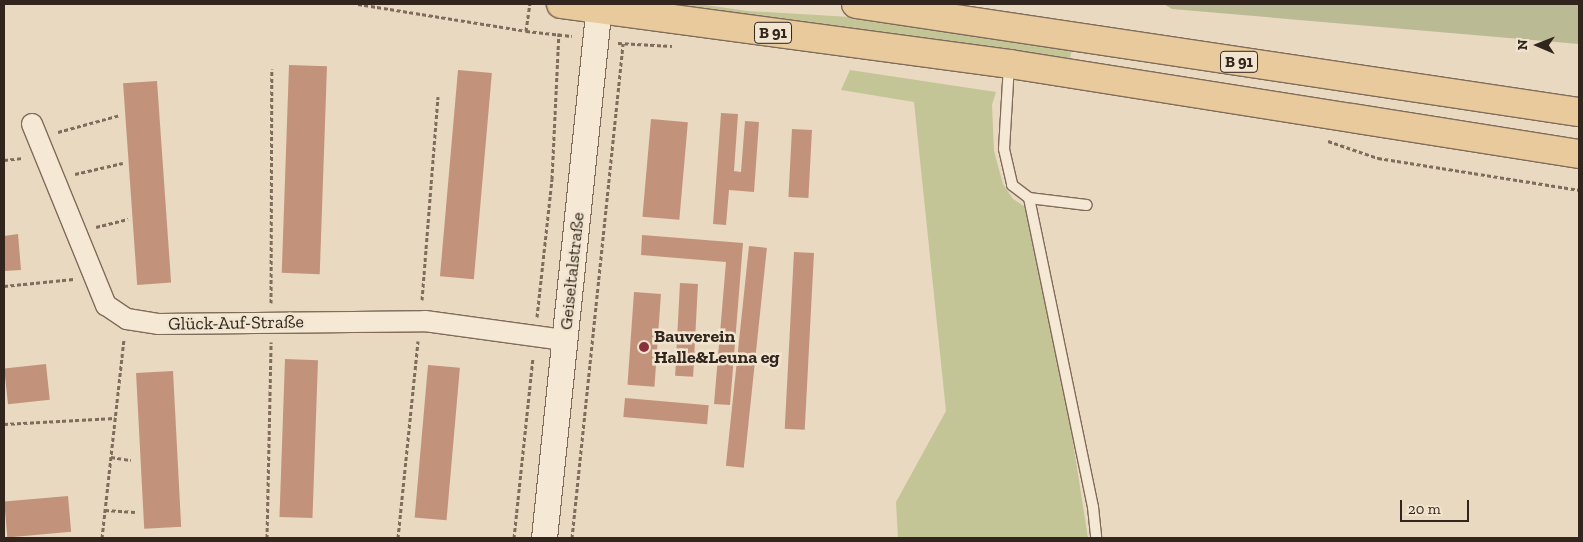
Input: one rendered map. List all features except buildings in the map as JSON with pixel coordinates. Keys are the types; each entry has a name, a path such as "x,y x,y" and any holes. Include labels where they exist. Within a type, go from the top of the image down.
{"main road":[{"name":"B 91","path":"561,4 599,7 1010,64 1579,154"},
{"name":"B 91","path":"856,4 1579,112"}],"street":[{"name":"Geiseltalstraße","path":"544,538 599,7"},
{"name":"Glück-Auf-Straße","path":"35,131 106,305 127,319 158,324 425,321 535,334 564,340"}],"lane":[{"path":"1010,64 1005,133 1007,170 1012,185 1029,198 1087,205"},
{"path":"1029,198 1093,507 1096,538"}],"path":[{"path":"358,4 526,32 559,33 623,44 572,538"},
{"path":"526,32 530,4"},
{"path":"514,538 552,179 559,33"},
{"path":"35,131 120,115"},
{"path":"1325,140 1378,158 1579,190"},
{"path":"55,178 123,162"},
{"path":"76,231 128,220"},
{"path":"4,286 94,278"},
{"path":"102,538 127,319"},
{"path":"4,424 115,418"},
{"path":"111,458 131,460"},
{"path":"105,510 135,512"}],"green space":[{"path":"644,4 698,4 748,11 851,17 1072,48 1070,59"},
{"path":"1164,4 1579,4 1579,44 1172,9"},
{"path":"850,70 996,92 992,105 994,151 1003,184 1013,199 1027,208 1062,372 1088,538 898,538 896,502 946,411 914,102 841,90"}],"place":[{"name":"Bauverein Halle&Leuna eg","path":"644,347"}]}
